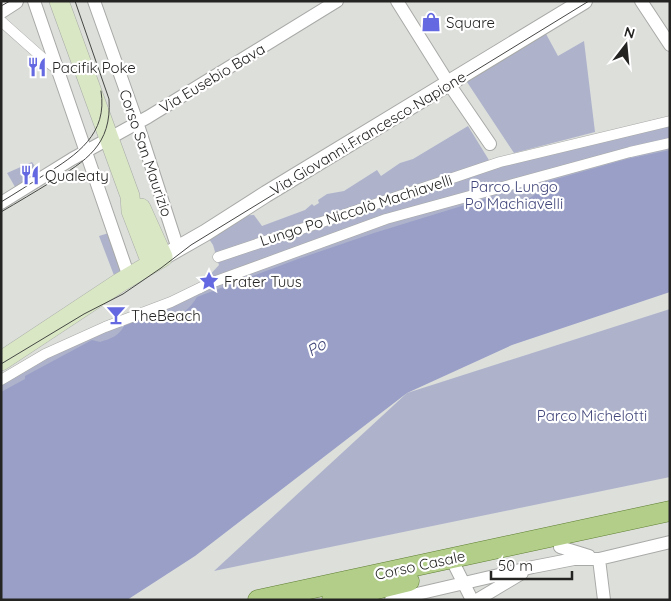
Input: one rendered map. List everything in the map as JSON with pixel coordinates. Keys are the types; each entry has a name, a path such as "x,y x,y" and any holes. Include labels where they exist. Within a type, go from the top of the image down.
{"main road":[{"name":"Corso San Maurizio","path":"58,1 130,196 131,211 164,256"},
{"path":"1,361 164,256"},
{"name":"Corso Casale","path":"258,600 456,570 670,511"},
{"name":"Corso Casale","path":"332,600 456,570 670,524"}],"street":[{"path":"1,10 15,1"},
{"path":"34,1 129,277"},
{"name":"Corso San Maurizio","path":"94,1 136,122 164,256"},
{"name":"Via Eusebio Bava","path":"1,203 337,1"},
{"path":"397,1 449,84 490,144"},
{"name":"Via Giovanni Francesco Napione","path":"164,256 584,1"},
{"path":"641,1 670,45"},
{"path":"1,21 57,69"},
{"name":"Lungo Po Niccolò Machiavelli","path":"218,256 500,162 670,121"},
{"path":"1,380 45,354 105,327 171,302 208,284 386,219 630,152 670,143"},
{"name":"Via Eusebio Bava","path":"1,210 76,165 86,152"},
{"name":"Corso Casale","path":"391,600 456,570 532,567 572,560 599,559 670,542"},
{"path":"560,547 599,559 604,600"},
{"name":"Corso Casale","path":"477,600 532,567"},
{"path":"456,570 472,600"}],"green space":[{"path":"545,32 558,56 584,41 595,132 514,153 467,82"},
{"name":"Parco Lungo Po Machiavelli","path":"670,121 670,166 188,321 1,397 1,379 45,354 173,305 279,259 208,284 207,278 219,265 213,245 205,233 232,216 254,215 262,226 305,210 312,204 314,206 319,203 318,200 327,194 344,191 377,170 381,176 400,163 413,159 468,126 492,165"},
{"path":"32,162 43,178 18,192 7,173"},
{"path":"112,232 126,272 115,278 99,236"},
{"name":"Parco Michelotti","path":"670,309 670,477 214,571 407,393"}],"water":[{"name":"Po","path":"670,150 670,292 512,345 407,393 195,556 127,600 1,600 1,392 25,379 25,376 92,340 100,342 111,338 117,335 124,326 147,316 157,321 176,318 186,311 197,297 298,259 374,233 491,197 497,202 504,203 524,200 536,193 542,183 627,159"}],"tram line":[{"path":"1,6 10,1"},
{"path":"1,212 86,159 101,140 106,128 109,115 109,99 75,1"},
{"path":"1,364 84,314 123,294 191,245 589,1"},
{"path":"1,202 68,159 88,142 100,119 102,106 101,91"}],"place":[{"name":"Square","path":"431,22"},
{"name":"Pacifik Poke","path":"37,67"},
{"name":"Qualeaty","path":"30,175"},
{"name":"Frater Tuus","path":"209,281"},
{"name":"TheBeach","path":"116,315"}]}
